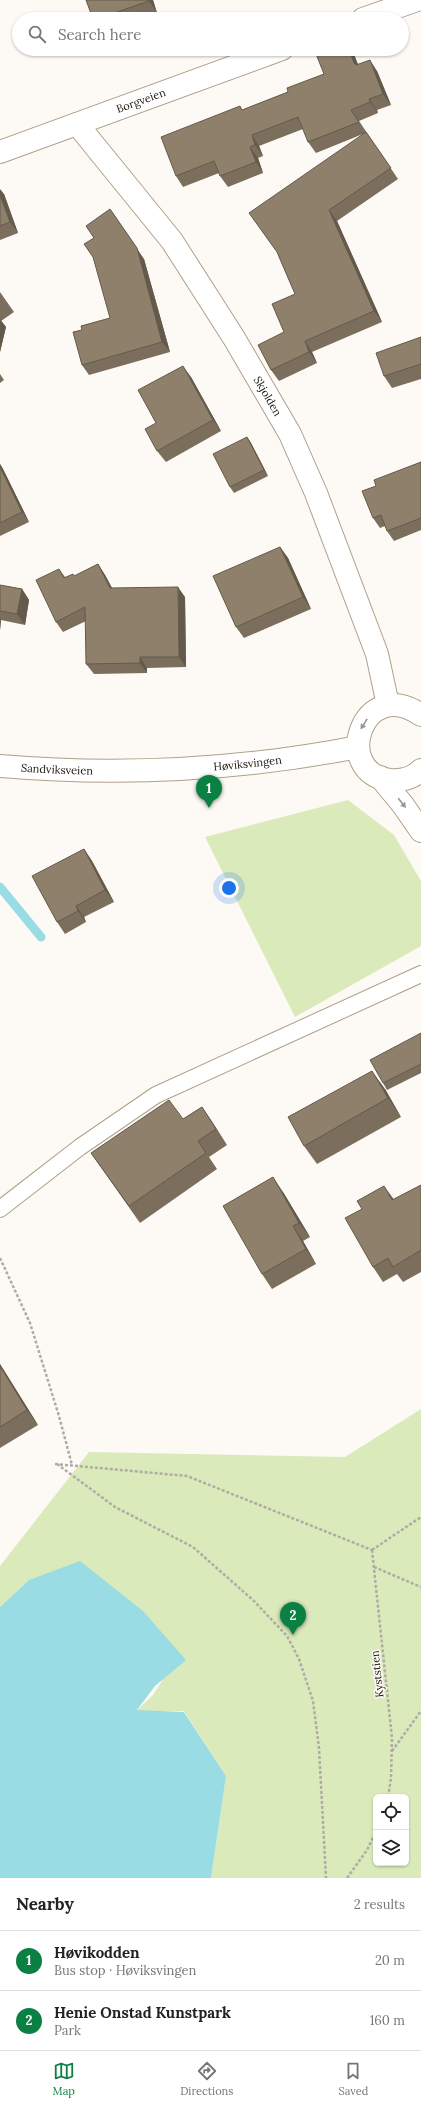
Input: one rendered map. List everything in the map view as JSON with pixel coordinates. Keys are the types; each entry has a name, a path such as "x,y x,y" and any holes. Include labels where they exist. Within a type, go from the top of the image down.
{"street":[{"path":"383,12 417,0"},
{"name":"Borgveien","path":"0,152 263,56"},
{"name":"Skjolden","path":"77,124 172,241 234,338 290,434 316,493 377,654 388,705"},
{"path":"421,715 411,708 401,705 388,705 372,712 362,724 358,738 358,748 365,765 380,777 404,804 421,831"},
{"name":"Høviksvingen","path":"113,772 256,763 314,756 358,748"},
{"name":"Sandviksveien","path":"0,766 113,772"},
{"path":"380,777 399,780 409,778 421,770"}],"lane":[{"path":"0,1209 80,1147 156,1094 421,974"}],"path":[{"path":"0,1258 30,1323 59,1416 72,1465"},
{"path":"326,1878 319,1748 313,1701 299,1659 287,1636 254,1600 193,1546 115,1507 56,1464 188,1476 372,1550 421,1517"},
{"name":"Kyststien","path":"372,1550 392,1738 391,1778 388,1794"},
{"path":"374,1567 421,1587"},
{"path":"392,1751 421,1711"},
{"path":"347,1878 367,1850 373,1837"}],"green space":[{"path":"348,800 394,835 421,881 421,946 295,1017 205,837"},
{"path":"421,1409 421,1878 211,1878 226,1776 184,1711 136,1711 153,1695 165,1676 29,1580 0,1607 0,1566 89,1452 345,1457"}],"water":[{"path":"80,1561 143,1611 186,1660 155,1686 137,1710 184,1712 226,1776 211,1878 0,1878 0,1607 29,1580"}],"building":[{"path":"86,0 149,0 117,12 90,12"},
{"path":"317,56 352,56 356,65 370,60 383,94 369,99 370,102 351,110 359,122 308,142 298,117 252,135 255,145 250,147 256,162 220,176 214,161 176,176 161,137 240,106 242,110 288,92 287,88 324,74"},
{"path":"366,132 391,168 329,210 374,311 305,341 309,352 271,370 258,345 284,332 272,304 295,294 277,252 249,213"},
{"path":"0,195 10,222 0,226"},
{"path":"110,209 137,248 162,342 82,365 73,332 82,330 81,326 110,318 93,257 84,244 94,238 86,226"},
{"path":"421,337 421,364 384,376 376,353"},
{"path":"183,366 213,420 157,451 145,429 156,423 138,390"},
{"path":"247,437 264,470 230,487 213,454"},
{"path":"421,462 421,518 387,531 381,515 373,518 362,491 376,486 374,480"},
{"path":"0,467 22,512 0,523"},
{"path":"280,547 303,597 236,627 213,576"},
{"path":"98,564 110,588 178,587 179,657 140,657 140,663 86,664 85,607 56,622 36,580 59,569 64,578 73,574 74,576"},
{"path":"0,585 22,589 17,614 0,611"},
{"path":"84,849 105,890 76,906 78,911 57,922 32,876"},
{"path":"421,1033 421,1064 383,1083 370,1060"},
{"path":"372,1071 388,1098 304,1146 288,1117"},
{"path":"169,1100 183,1119 202,1107 216,1129 198,1141 206,1153 129,1206 91,1153"},
{"path":"273,1177 299,1223 293,1226 306,1249 262,1274 223,1206"},
{"path":"421,1185 421,1250 393,1267 388,1258 373,1267 345,1218 362,1209 357,1201 384,1186 392,1200"},
{"path":"0,1366 27,1410 0,1427"}],"waterway":[{"path":"0,887 41,937"}],"place":[{"name":"Høvikodden","path":"209,808"},
{"name":"Henie Onstad Kunstpark","path":"293,1635"}]}
